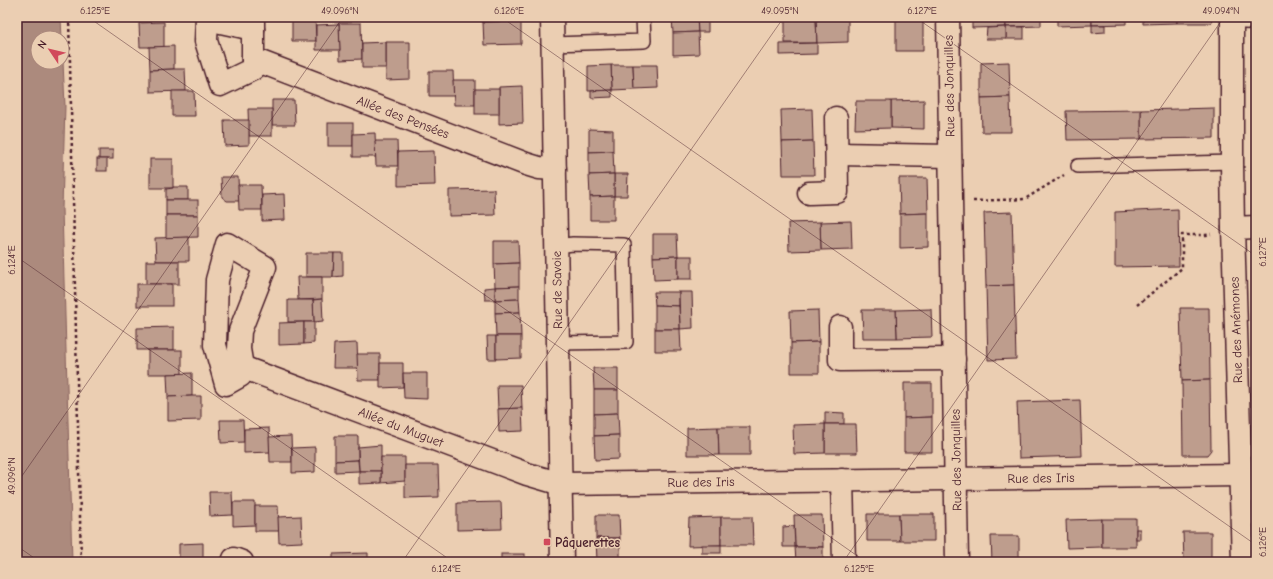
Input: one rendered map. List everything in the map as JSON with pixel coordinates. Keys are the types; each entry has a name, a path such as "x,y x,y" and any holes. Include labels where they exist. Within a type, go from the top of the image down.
{"street":[{"name":"Rue de Savoie","path":"552,17 562,562"},
{"name":"Rue des Jonquilles","path":"948,17 957,562"},
{"name":"Rue des Anémones","path":"1243,562 1240,475 1248,433 1233,228 1232,17 1256,18"},
{"path":"207,18 253,23 253,69 220,85 206,41 207,18"},
{"name":"Allée des Pensées","path":"253,59 526,164 539,168 555,169"},
{"path":"810,193 838,192 836,118"},
{"name":"Rue des Jonquilles","path":"836,154 950,156"},
{"path":"1233,228 1256,227"},
{"path":"227,244 265,267 240,331 239,349 242,367 240,376 226,384 216,345 216,280 227,244"},
{"path":"840,327 840,360 954,359"},
{"name":"Allée du Muguet","path":"242,367 527,474 561,484"},
{"name":"Rue des Iris","path":"561,484 1240,475"},
{"path":"842,480 844,562"},
{"path":"233,562 234,559 242,562"}],"lane":[{"path":"553,44 644,41 643,17"},
{"path":"1078,166 1232,162"},
{"path":"556,246 573,244 624,245 626,334 626,342 558,343"}],"path":[{"path":"69,17 81,562"},
{"path":"951,202 1025,199 1078,166"},
{"path":"1138,306 1182,268 1182,235 1206,235 1233,228"}],"shaded area":[{"path":"17,17 61,17 62,30 30,30 30,70 63,70 65,106 62,209 72,562 17,562"}],"building":[{"path":"292,17 315,17 316,41 292,41"},
{"path":"482,17 521,17 521,21 482,22"},
{"path":"672,17 697,17 698,32 673,33"},
{"path":"697,17 708,17 708,32 698,32"},
{"path":"785,17 816,17 817,43 785,43"},
{"path":"816,17 848,17 848,42 817,43"},
{"path":"923,17 923,51 896,51 896,18"},
{"path":"972,17 1006,17 1006,27 972,28"},
{"path":"1006,17 1041,17 1041,26 1006,27"},
{"path":"1057,17 1092,17 1092,25 1057,26"},
{"path":"1092,17 1126,17 1126,24 1092,25"},
{"path":"1143,17 1177,17 1177,23 1143,24"},
{"path":"1177,17 1211,17 1212,23 1177,23"},
{"path":"521,21 521,44 484,45 483,22"},
{"path":"164,22 164,47 140,47 139,23"},
{"path":"339,23 361,23 362,59 340,60"},
{"path":"339,24 340,50 316,50 316,25"},
{"path":"1092,25 1105,25 1105,32 1092,33"},
{"path":"1006,27 1024,27 1024,39 1006,39"},
{"path":"1006,27 1006,39 986,39 987,28"},
{"path":"698,32 699,54 673,55 673,33"},
{"path":"386,42 410,42 410,79 386,80"},
{"path":"386,42 386,68 362,68 362,43"},
{"path":"817,43 817,54 780,55 780,44"},
{"path":"174,46 174,69 150,70 149,47"},
{"path":"1009,62 1010,97 981,98 981,63"},
{"path":"611,65 633,65 634,89 612,90"},
{"path":"611,65 612,90 588,91 588,66"},
{"path":"633,65 657,65 658,88 634,89"},
{"path":"185,69 186,91 150,92 150,70"},
{"path":"429,71 453,71 454,96 429,96"},
{"path":"453,80 475,80 475,105 454,105"},
{"path":"522,86 523,123 499,124 499,87"},
{"path":"475,89 499,89 499,114 475,114"},
{"path":"612,90 612,97 591,98 591,91"},
{"path":"172,91 194,91 195,116 172,116"},
{"path":"1010,97 1011,132 982,132 981,98"},
{"path":"272,100 294,100 295,125 272,125"},
{"path":"924,100 924,129 891,128 891,101"},
{"path":"856,101 891,101 891,128 855,129"},
{"path":"1214,108 1214,138 1141,139 1141,110"},
{"path":"248,109 272,109 272,136 249,136"},
{"path":"812,109 813,141 782,142 781,110"},
{"path":"1141,110 1141,139 1067,140 1066,111"},
{"path":"224,120 249,120 249,145 225,146"},
{"path":"328,123 353,123 353,146 328,146"},
{"path":"589,129 613,130 613,151 589,152"},
{"path":"375,133 376,157 353,157 353,134"},
{"path":"375,141 397,141 398,166 376,166"},
{"path":"813,141 814,175 783,175 782,142"},
{"path":"99,150 113,150 113,159 99,159"},
{"path":"434,151 435,185 398,186 398,152"},
{"path":"613,151 614,174 589,175 589,152"},
{"path":"97,159 107,159 107,171 97,171"},
{"path":"150,159 173,159 173,188 150,188"},
{"path":"614,174 628,174 627,196 614,196"},
{"path":"614,174 614,196 590,197 589,175"},
{"path":"221,177 238,177 239,201 227,201 222,197"},
{"path":"899,178 927,178 928,213 900,214"},
{"path":"238,185 261,185 262,210 239,210"},
{"path":"173,187 188,187 188,200 166,200 166,189"},
{"path":"494,189 495,215 449,216 449,190"},
{"path":"284,194 285,220 262,221 262,195"},
{"path":"614,196 614,220 590,220 590,197"},
{"path":"166,200 198,200 198,215 166,215"},
{"path":"1178,209 1179,266 1115,267 1115,212"},
{"path":"1012,212 1014,285 986,286 984,213"},
{"path":"928,213 928,247 900,248 900,214"},
{"path":"166,215 198,215 198,237 166,238"},
{"path":"851,221 852,249 821,250 820,222"},
{"path":"820,222 821,250 789,251 788,223"},
{"path":"653,234 677,234 678,256 653,257"},
{"path":"189,237 189,261 156,261 155,238"},
{"path":"494,241 518,241 519,263 494,264"},
{"path":"306,253 334,253 333,277 306,277"},
{"path":"334,253 343,253 343,276 333,277"},
{"path":"678,256 678,279 654,280 653,257"},
{"path":"678,256 692,256 692,279 678,279"},
{"path":"146,261 179,261 179,284 146,284"},
{"path":"519,263 519,286 495,287 494,264"},
{"path":"297,277 322,277 322,299 298,300"},
{"path":"137,284 172,284 172,306 137,306"},
{"path":"1014,285 1016,359 988,360 986,286"},
{"path":"519,286 519,299 495,300 495,287"},
{"path":"495,287 495,300 485,300 484,288"},
{"path":"654,292 679,292 679,306 655,305"},
{"path":"679,292 692,292 693,328 680,329"},
{"path":"322,299 323,321 314,322 313,300"},
{"path":"519,299 520,312 495,313 495,300"},
{"path":"288,300 313,300 314,322 288,322"},
{"path":"655,305 679,306 680,329 655,329"},
{"path":"1180,308 1209,308 1210,380 1182,381"},
{"path":"931,309 932,337 897,338 896,310"},
{"path":"818,310 819,342 791,343 790,311"},
{"path":"862,310 896,310 897,338 863,338"},
{"path":"520,312 521,336 496,336 495,313"},
{"path":"304,322 304,344 279,345 279,323"},
{"path":"304,322 314,322 314,343 304,344"},
{"path":"174,327 174,350 137,350 137,328"},
{"path":"655,329 680,329 681,351 655,351"},
{"path":"487,336 496,336 496,359 488,359"},
{"path":"496,336 521,336 521,358 496,359"},
{"path":"819,342 819,373 791,373 791,343"},
{"path":"357,343 358,368 333,368 334,344"},
{"path":"148,350 182,350 182,374 148,374"},
{"path":"357,354 380,354 380,380 358,380"},
{"path":"380,363 403,363 403,387 380,388"},
{"path":"593,368 618,368 618,390 594,390"},
{"path":"192,373 192,396 168,397 167,374"},
{"path":"403,373 427,373 427,399 404,398"},
{"path":"1210,380 1211,450 1207,455 1183,455 1182,381"},
{"path":"904,383 932,383 932,417 904,418"},
{"path":"497,385 521,385 522,408 498,409"},
{"path":"594,390 618,390 618,413 594,414"},
{"path":"201,396 201,420 168,421 168,397"},
{"path":"1080,400 1082,456 1019,458 1017,402"},
{"path":"522,408 523,431 499,432 498,409"},
{"path":"825,412 844,413 844,424 825,424"},
{"path":"618,413 619,435 594,436 594,414"},
{"path":"932,417 932,452 904,452 904,418"},
{"path":"220,420 243,420 244,442 221,443"},
{"path":"825,424 856,424 857,453 825,453"},
{"path":"825,424 825,453 794,454 793,425"},
{"path":"718,427 719,455 687,455 687,428"},
{"path":"718,427 750,427 750,455 719,455"},
{"path":"269,428 270,452 244,453 244,429"},
{"path":"619,435 619,459 595,460 594,436"},
{"path":"291,436 292,462 270,462 269,437"},
{"path":"335,436 358,436 358,460 335,461"},
{"path":"381,445 381,471 359,471 358,447"},
{"path":"315,447 315,472 292,473 292,448"},
{"path":"381,457 405,457 405,481 381,483"},
{"path":"358,460 359,471 335,472 335,461"},
{"path":"405,465 438,465 439,497 405,498"},
{"path":"359,471 381,471 381,483 359,484"},
{"path":"209,492 232,492 233,515 210,516"},
{"path":"233,502 255,502 255,525 233,526"},
{"path":"501,502 502,529 457,530 457,503"},
{"path":"255,506 278,506 279,531 255,531"},
{"path":"867,514 899,514 900,541 867,541"},
{"path":"899,514 934,514 934,541 900,541"},
{"path":"596,515 619,515 620,538 596,538"},
{"path":"794,515 822,515 823,547 795,547"},
{"path":"301,516 302,542 279,543 278,517"},
{"path":"721,517 721,545 688,546 689,518"},
{"path":"721,517 752,517 753,545 721,545"},
{"path":"1102,519 1102,547 1067,548 1066,520"},
{"path":"1102,519 1136,519 1136,547 1102,547"},
{"path":"794,526 795,547 783,547 783,527"},
{"path":"1136,529 1140,529 1140,539 1136,539"},
{"path":"1183,532 1211,532 1211,562 1184,562"},
{"path":"991,536 1019,536 1019,562 992,562"},
{"path":"596,538 620,538 620,561 597,561"},
{"path":"203,543 203,562 179,562 179,544"},
{"path":"702,545 721,545 721,553 702,553"},
{"path":"795,547 823,547 823,562 796,562"},
{"path":"368,553 368,562 333,562 333,554"},
{"path":"501,554 525,554 525,562 501,562"}],"place":[{"name":"Pâquerettes","path":"547,542"}]}
